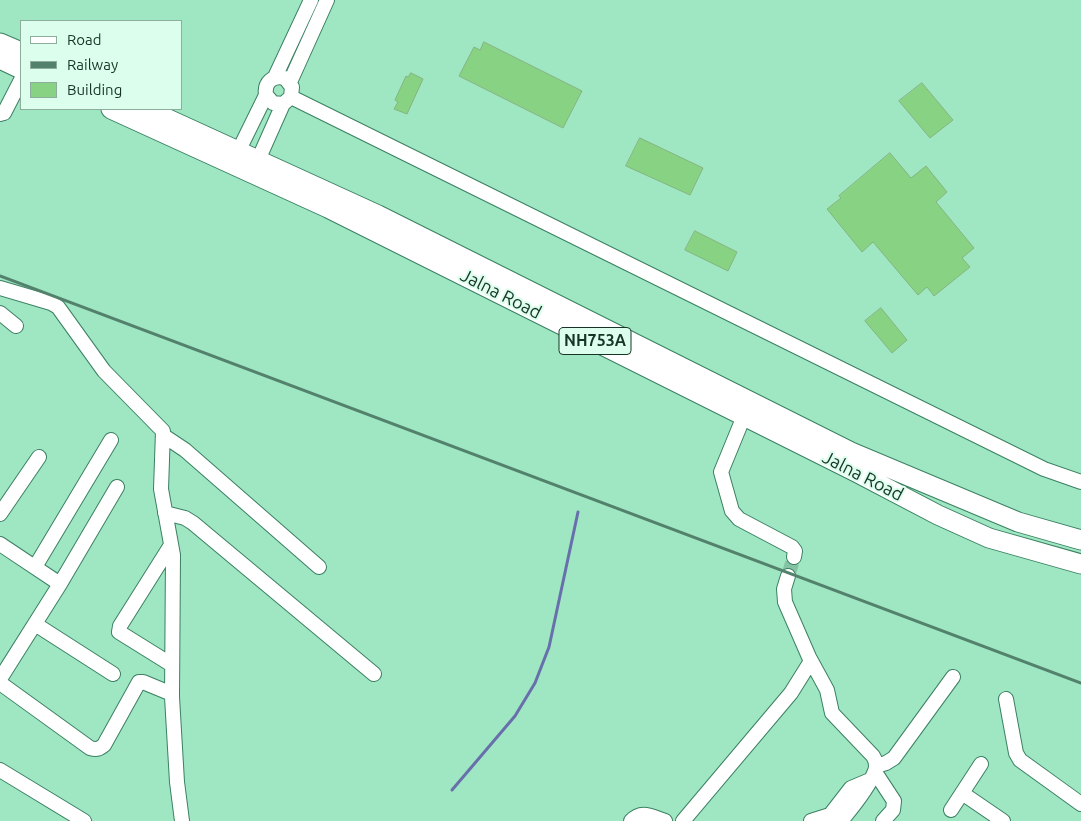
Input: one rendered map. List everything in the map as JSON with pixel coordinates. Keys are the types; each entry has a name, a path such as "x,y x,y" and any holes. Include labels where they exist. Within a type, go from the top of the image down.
{"highway":[{"path":"0,42 20,52"},
{"path":"0,59 20,68"},
{"name":"Jalna Road","path":"114,110 378,215 851,452 1018,522 1081,540"},
{"name":"Jalna Road","path":"148,110 236,158"},
{"name":"Jalna Road","path":"255,166 328,208 938,515 989,538 1081,564"}],"street":[{"path":"236,158 266,95 267,84 275,78 311,0"},
{"path":"290,82 327,0"},
{"path":"255,166 292,87 285,78 275,78"},
{"path":"0,114 4,113 20,82"},
{"path":"266,95 273,103 287,101 1044,469 1081,482"},
{"path":"0,288 51,303 58,307 104,371 160,426 164,436 160,483 173,555 172,694 177,782 182,821"},
{"path":"0,313 16,326"},
{"path":"744,416 721,472 732,511 739,519 792,547 795,551 794,558"},
{"path":"164,436 185,450 318,567"},
{"path":"34,567 112,440"},
{"path":"0,514 39,457"},
{"path":"0,679 60,584 117,488"},
{"path":"165,513 185,518 193,523 374,674"},
{"path":"0,544 60,584"},
{"path":"171,545 120,626 119,632 172,665"},
{"path":"788,576 784,589 785,602 811,661 827,690 832,713 873,756 873,773 855,804 842,821"},
{"path":"35,624 113,674"},
{"path":"683,821 791,693 811,661"},
{"path":"811,821 830,815 851,788 894,758 953,677"},
{"path":"0,683 95,750 100,749 104,745 139,682 172,694"},
{"path":"1006,699 1016,754 1020,760 1081,804"},
{"path":"951,810 981,764"},
{"path":"0,770 84,821"},
{"path":"873,773 894,801 893,810 888,819"},
{"path":"962,793 1003,821"},
{"path":"631,821 638,814 665,821"}],"building":[{"path":"484,42 582,91 563,128 459,76 474,47 480,50"},
{"path":"411,73 423,79 407,114 394,109 398,102 395,100 406,76 408,77"},
{"path":"922,83 953,120 930,138 899,101"},
{"path":"640,138 703,168 690,195 626,166"},
{"path":"890,153 911,178 926,166 947,192 936,202 974,248 962,258 970,267 934,296 927,287 918,295 873,242 862,252 827,209 841,198 839,196"},
{"path":"695,231 737,252 728,271 685,250"},
{"path":"881,308 907,340 892,353 865,321"}],"waterway":[{"path":"452,790 515,716 535,683 549,647 578,512"}],"tunnel":[{"path":"788,576 794,557"}],"railway":[{"path":"0,276 1081,683"}]}
